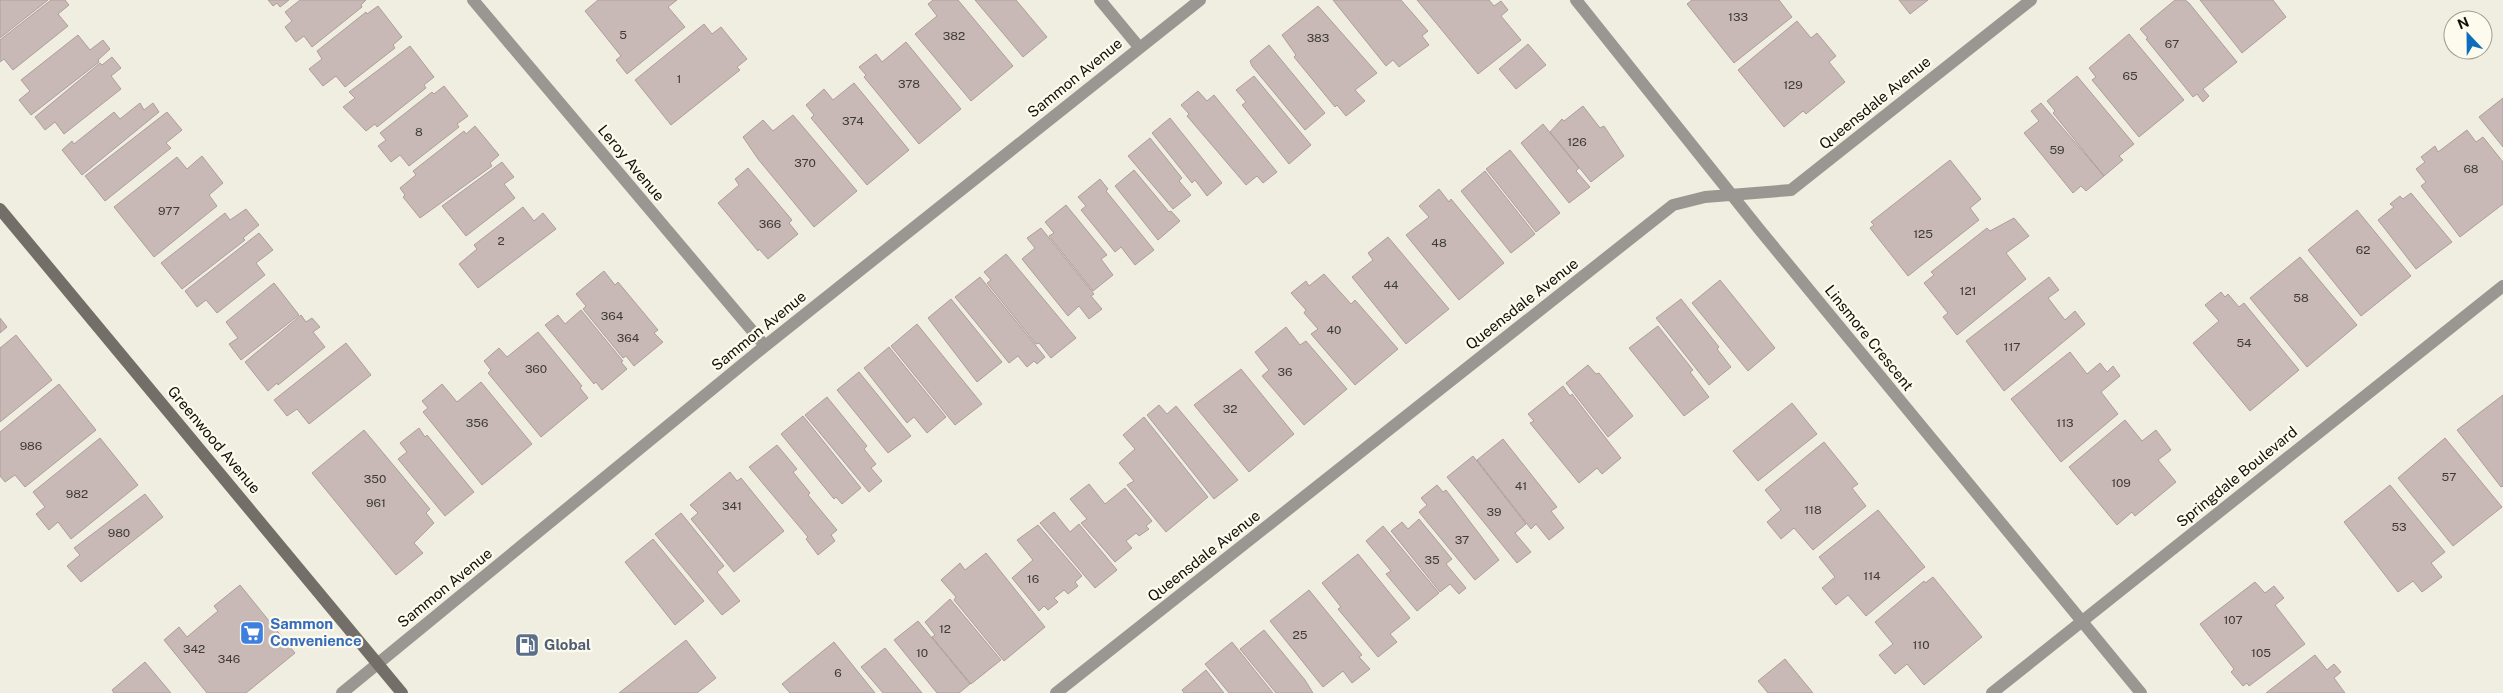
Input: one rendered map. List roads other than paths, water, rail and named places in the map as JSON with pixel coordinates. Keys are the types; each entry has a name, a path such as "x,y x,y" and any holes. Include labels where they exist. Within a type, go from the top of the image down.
{"street":[{"name":"Leroy Avenue","path":"473,0 765,346"},
{"path":"1100,0 1140,47"},
{"name":"Sammon Avenue","path":"342,693 765,346 1200,0"},
{"name":"Linsmore Crescent","path":"1576,0 1732,196 2141,693"},
{"name":"Queensdale Avenue","path":"1056,693 1673,205 1705,196 1732,196 1791,190 2031,0"},
{"name":"Greenwood Avenue","path":"0,209 402,693"},
{"name":"Springdale Boulevard","path":"1992,693 2503,286"}],"place":[{"name":"Sammon Convenience","path":"252,633"},
{"name":"Global","path":"527,645"}]}
